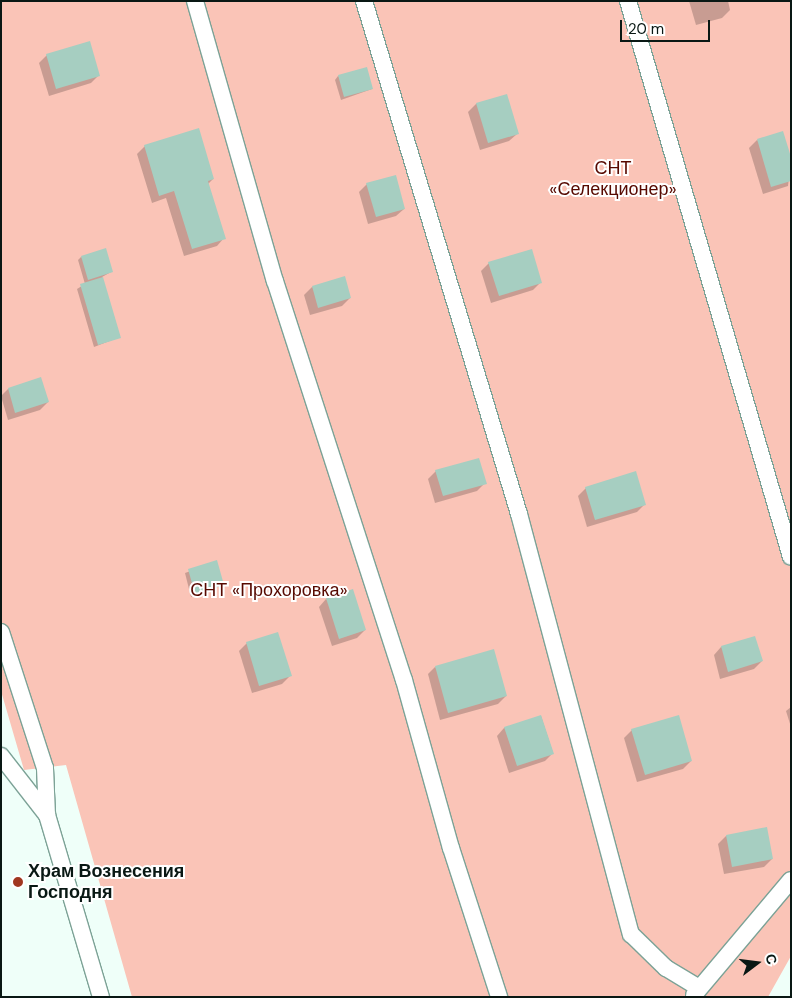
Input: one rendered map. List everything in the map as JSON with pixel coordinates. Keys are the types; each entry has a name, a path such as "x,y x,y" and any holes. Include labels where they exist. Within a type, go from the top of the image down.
{"lane":[{"path":"194,1 274,281 404,680 451,848 499,997"},
{"path":"364,1 519,514 631,934 666,968 695,992 791,880"},
{"path":"628,1 791,557"},
{"path":"1,632 45,768 47,815 101,997"},
{"path":"1,756 47,815"}],"green space":[{"name":"СНТ «Прохоровка»","path":"1,1 791,1 791,956 768,997 132,997 66,765 24,770 1,691"}],"building":[{"path":"90,41 100,76 56,89 46,54"},
{"path":"367,67 373,89 344,97 338,75"},
{"path":"507,94 519,134 488,143 476,103"},
{"path":"199,128 214,179 208,181 226,239 192,249 174,191 159,196 144,145"},
{"path":"783,131 791,157 791,181 771,187 757,139"},
{"path":"396,175 405,209 376,217 366,183"},
{"path":"106,248 113,272 88,280 81,256"},
{"path":"532,249 542,283 499,296 488,262"},
{"path":"345,276 351,298 318,308 312,286"},
{"path":"103,277 121,338 98,345 80,284"},
{"path":"41,377 49,402 15,413 8,388"},
{"path":"479,458 487,484 443,496 435,470"},
{"path":"636,471 646,505 595,520 585,487"},
{"path":"217,560 224,585 195,594 188,569"},
{"path":"353,589 366,630 339,639 326,598"},
{"path":"278,632 292,676 259,686 246,642"},
{"path":"755,636 763,661 728,672 721,646"},
{"path":"494,649 507,696 448,713 435,666"},
{"path":"541,715 554,754 517,766 504,727"},
{"path":"679,715 692,761 645,775 631,729"},
{"path":"767,827 773,859 732,867 726,835"}],"place":[{"name":"Храм Вознесения Господня","path":"18,882"}],"park label":[{"name":"СНТ «Селекционер»","path":"613,179"}]}
